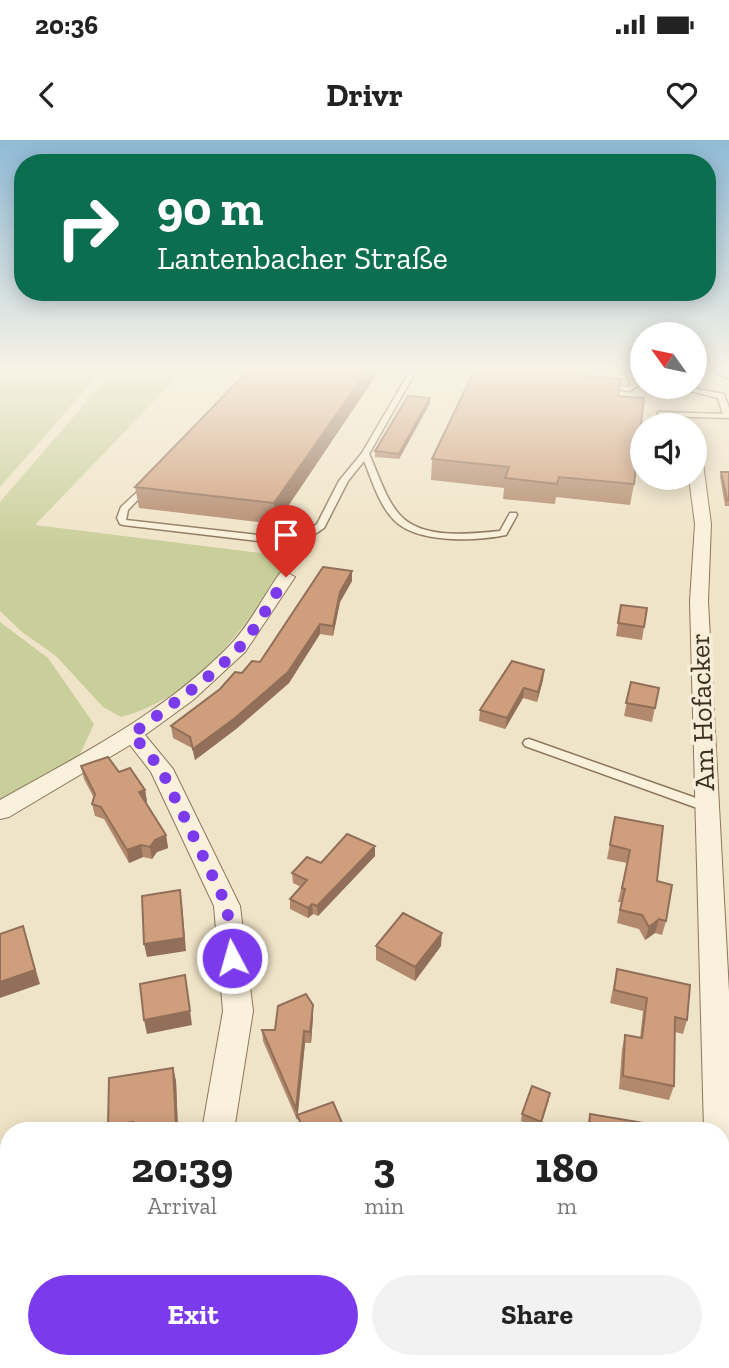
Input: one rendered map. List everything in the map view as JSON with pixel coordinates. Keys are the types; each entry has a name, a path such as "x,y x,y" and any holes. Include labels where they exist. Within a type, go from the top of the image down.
{"street":[{"name":"Am Hofacker","path":"699,490 703,524 699,601 705,806 717,1004 720,1122"},
{"path":"0,811 132,734 212,674 239,648 286,577"},
{"path":"132,734 161,769 227,906 238,1011 219,1122"}],"lane":[{"path":"152,481 124,509 121,518 123,522 276,540 296,539 313,531 328,518 341,485 365,454 380,428"},
{"path":"365,454 397,518 412,527 467,538 503,533 513,515"},
{"path":"529,743 705,806"}],"green space":[{"path":"0,428 52,428 0,487"},
{"path":"64,428 128,428 35,525 293,557 240,630 199,674 176,692 121,717 103,707 56,656 22,632 0,611 0,502"},
{"path":"0,622 48,658 94,724 79,756 0,802"}],"building":[{"path":"192,428 327,428 274,503 135,487"},
{"path":"389,428 413,428 399,454 375,451"},
{"path":"447,428 630,428 630,484 559,477 557,484 505,478 509,467 432,459"},
{"path":"721,472 729,472 729,500 727,500"},
{"path":"323,567 352,571 340,592 333,626 320,624 288,672 235,718 193,749 190,737 171,726 220,689 235,672 242,673 252,661 260,662"},
{"path":"621,605 647,608 644,627 618,623"},
{"path":"512,661 544,670 538,692 524,688 507,718 480,710"},
{"path":"631,682 659,688 655,708 626,703"},
{"path":"108,757 119,772 130,768 145,790 139,792 166,835 155,840 150,847 141,845 127,850 101,807 92,804 95,794 81,766"},
{"path":"615,817 663,826 657,881 672,885 666,921 659,919 649,927 642,915 620,910 630,850 610,845"},
{"path":"347,834 375,846 317,906 312,904 308,908 290,899 307,880 292,873 307,857 321,863"},
{"path":"180,890 184,938 144,944 142,896"},
{"path":"403,913 442,933 415,967 376,946"},
{"path":"23,926 35,970 0,982 0,934"},
{"path":"617,969 690,985 687,1020 675,1017 674,1086 623,1076 625,1035 642,1038 647,998 614,990"},
{"path":"185,975 190,1011 144,1020 140,984"},
{"path":"306,994 313,1005 310,1032 304,1031 296,1109 262,1030 275,1030 278,1006"},
{"path":"173,1068 176,1122 108,1122 109,1078"},
{"path":"532,1086 550,1093 541,1122 522,1114"},
{"path":"333,1102 342,1122 300,1122 297,1115"},
{"path":"590,1114 638,1122 590,1122"}],"route":[{"path":"232,958 227,906 161,769 132,734 212,674 239,648 286,577"}]}
